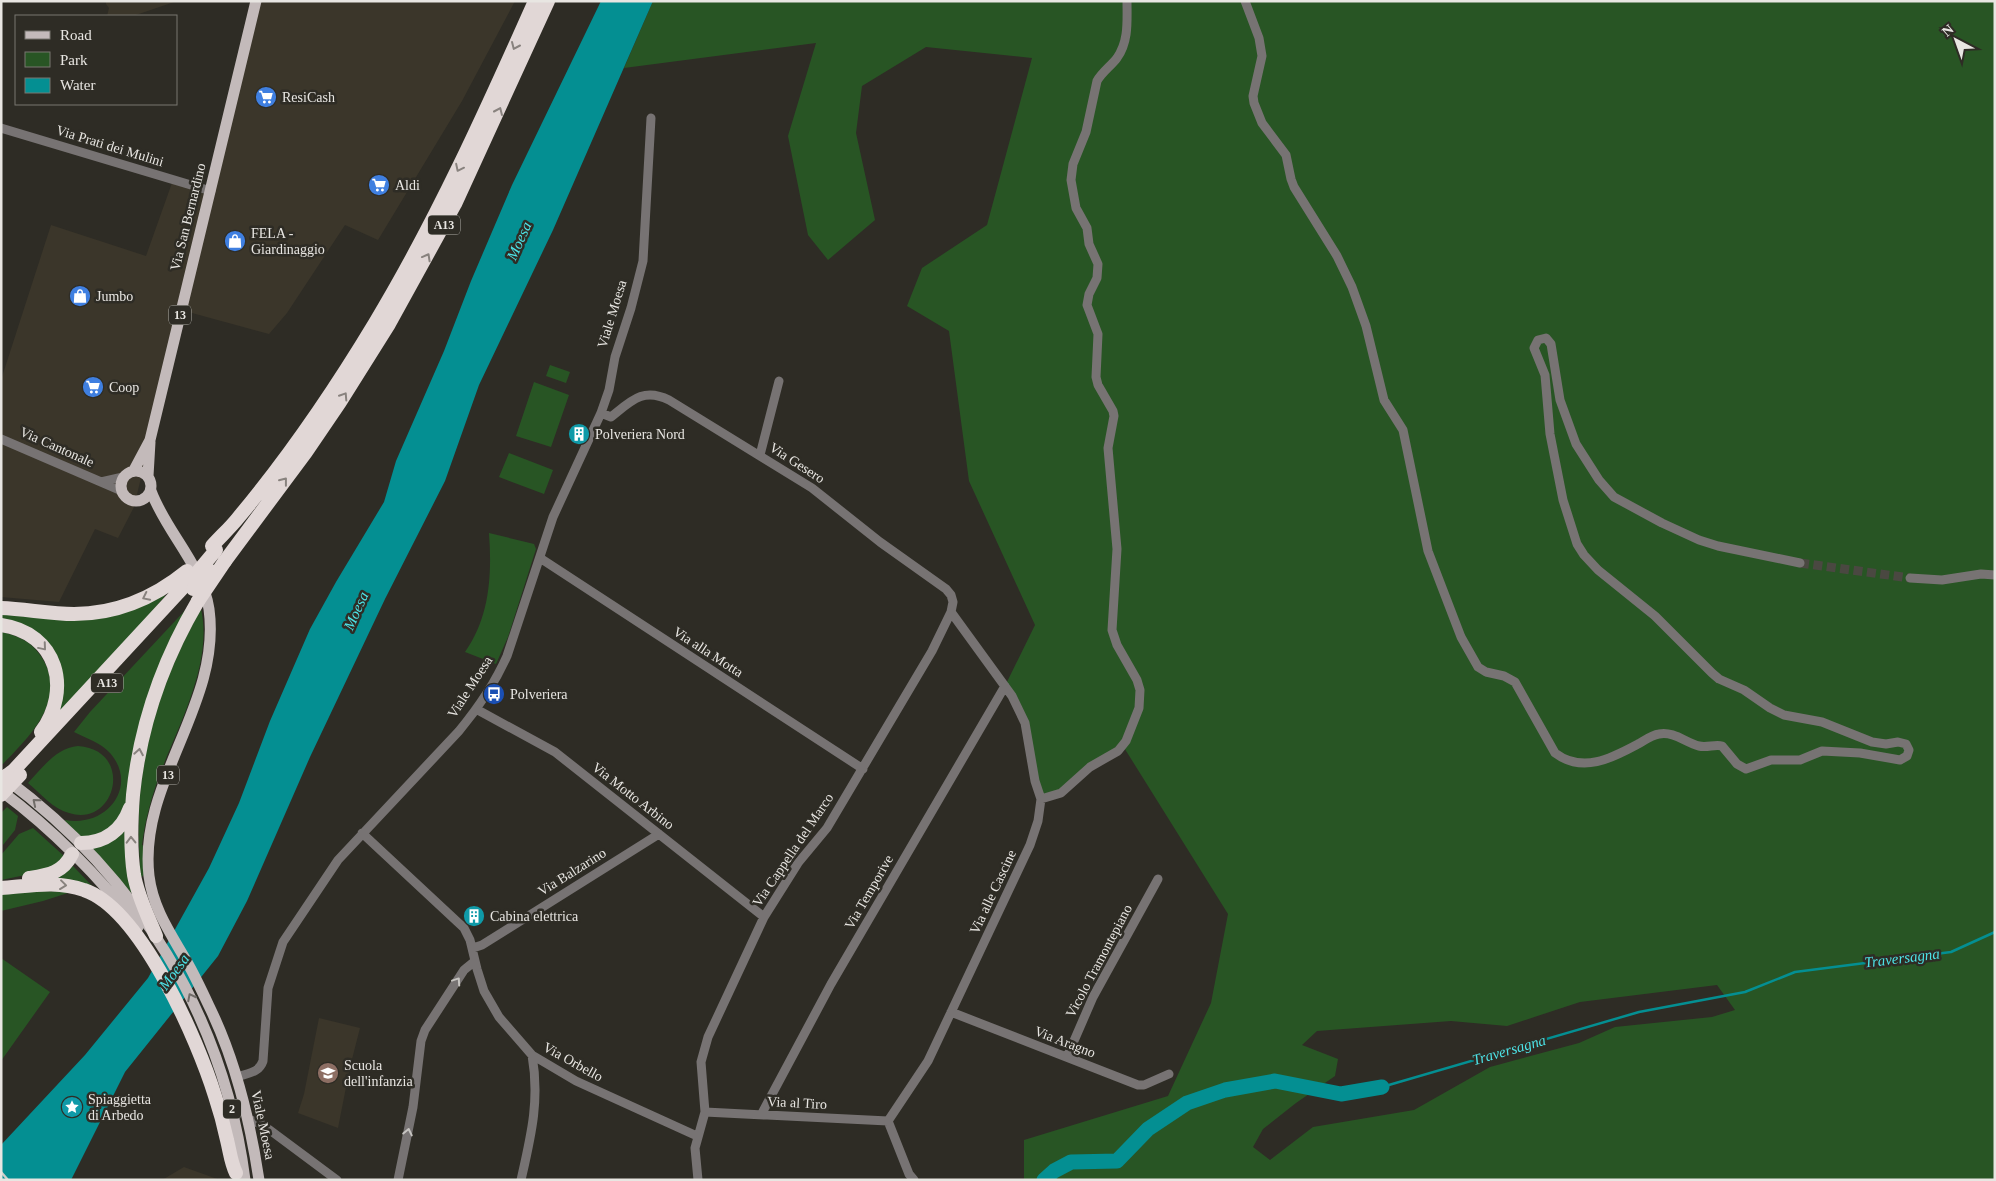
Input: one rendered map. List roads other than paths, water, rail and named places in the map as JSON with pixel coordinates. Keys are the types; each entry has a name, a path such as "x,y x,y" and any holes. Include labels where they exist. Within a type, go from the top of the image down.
{"highway":[{"name":"A13","path":"162,933 144,907 135,879 132,853 133,800 141,742 155,691 174,644 192,585 219,553 236,521 275,472 319,411 357,354 393,293 447,192 535,1"},
{"name":"A13","path":"9,774 192,585 219,553 254,519 306,452 336,408 412,284 475,163 548,1"},
{"name":"A13","path":"1,608 56,613 101,612 151,595 192,585"},
{"name":"A13","path":"1,625 19,629 39,642 52,661 58,681 56,704 46,725 9,774 1,796"},
{"name":"A13","path":"73,843 102,840 116,832 127,816 133,800"},
{"path":"1,883 53,873 66,864 73,843"},
{"path":"1,888 41,884 67,886 83,890 96,895 107,903 134,933 205,1048 232,1166 239,1178"}],"main road":[{"name":"Via San Bernardino","path":"148,476 150,440 256,1"},
{"name":"Via San Bernardino","path":"134,470 150,440"},
{"path":"140,470 148,476 151,480 151,491 149,495 141,500 136,501 128,498 122,491 121,484 123,478 128,473 140,470"},
{"name":"13","path":"151,491 166,522 183,547 199,577 207,600 210,630 203,680 160,797 151,834 149,867 151,883 162,933 199,984 220,1030 237,1077"},
{"name":"13","path":"141,500 166,522"},
{"path":"9,774 38,803 118,894 162,933 192,998 205,1048"},
{"path":"1,791 52,834 73,843"},
{"path":"118,894 186,1008 205,1048"},
{"name":"Viale Moesa","path":"237,1077 248,1119 258,1180"}],"street":[{"path":"1041,799 1061,793 1090,767 1118,751 1126,741 1139,708 1140,700 1137,680 1112,630 1116,549 1108,448 1114,416 1098,385 1096,377 1098,334 1087,306 1089,294 1097,278 1098,264 1089,244 1087,228 1076,208 1071,180 1073,164 1089,122 1097,82 1100,76 1116,59 1125,42 1127,1"},
{"path":"1245,1 1259,38 1262,56 1253,96 1254,103 1262,122 1286,155 1294,187 1322,229 1352,287 1366,326 1384,400 1403,430 1426,543 1460,637 1478,667 1486,672 1504,676 1515,682 1555,752 1562,757 1576,762 1597,762 1610,759 1660,734 1677,736 1702,746 1722,746 1737,764 1746,769 1771,760 1800,760 1822,751 1860,753 1900,760 1907,756 1909,750 1906,744 1902,742 1886,744 1872,742 1822,722 1794,718 1773,710 1744,690 1712,673 1655,616 1591,563 1577,544 1563,500 1550,434 1545,374 1534,348 1538,340 1546,338 1552,344 1560,400 1576,444 1590,468 1606,490 1614,497 1662,523 1699,540 1718,546 1800,563"},
{"name":"Viale Moesa","path":"237,1077 255,1072 261,1068 268,988 283,942 338,860 459,731 476,709 507,656 553,517 601,413 609,390 615,358 631,308 642,261 651,118"},
{"name":"Via Prati dei Mulini","path":"1,128 211,191"},
{"path":"760,455 779,381"},
{"name":"Via Gesero","path":"601,413 610,417 638,398 649,394 658,394 812,488 880,542 946,589 951,595 953,602 951,612"},
{"name":"Via Cantonale","path":"1,439 122,491"},
{"name":"Via Cantonale","path":"101,482 123,478"},
{"name":"Via alla Motta","path":"540,558 863,768"},
{"path":"1910,578 1942,580 1981,574 1995,575"},
{"name":"Via alle Cascine","path":"888,1121 928,1061 1030,845 1038,821 1041,799 1035,781 1025,723 1012,696 951,612"},
{"name":"Via Cappella del Marco","path":"698,1180 695,1148 705,1112 701,1069 705,1045 764,917 798,863 827,828 932,651 951,612"},
{"name":"Via Temporive","path":"761,1115 831,984 1005,686"},
{"name":"Via Motto Arbino","path":"476,709 555,752 764,917"},
{"name":"Via Orbello","path":"362,833 457,921 468,934 484,991 499,1017 532,1055 576,1081 697,1136"},
{"name":"Via Balzarino","path":"473,948 490,940 659,834"},
{"name":"Vicolo Tramontepiano","path":"1067,1057 1092,997 1158,879"},
{"path":"398,1180 413,1107 421,1041 425,1030 464,970 475,961"},
{"name":"Via Aragno","path":"951,1012 1138,1085 1144,1085 1169,1074"},
{"path":"521,1180 536,1104 536,1082 532,1055"},
{"name":"Via al Tiro","path":"705,1112 888,1121"},
{"path":"248,1119 263,1125 337,1180"},
{"path":"888,1121 909,1174 914,1180"}],"water":[{"name":"Moesa","path":"601,1 653,1 553,230 479,385 445,481 385,599 310,757 247,901 218,956 125,1072 71,1180 1,1180 1,1145 85,1055 148,978 209,868 239,803 270,721 310,629 384,502 396,461 444,351 471,281 512,185"}],"waterway":[{"name":"Traversagna","path":"1382,1087 1639,1012 1745,992 1795,972 1951,952 1995,932"},
{"name":"Traversagna","path":"1044,1180 1054,1171 1071,1162 1117,1161 1148,1129 1187,1103 1225,1090 1275,1081 1341,1094 1382,1087"}],"tunnel":[{"path":"1800,563 1910,578"}],"railway":[{"path":"1,1172 8,1180"}],"place":[{"name":"ResiCash","path":"266,97"},
{"name":"Aldi","path":"379,185"},
{"name":"FELA - Giardinaggio","path":"235,241"},
{"name":"Jumbo","path":"80,296"},
{"name":"Coop","path":"93,387"},
{"name":"Polveriera Nord","path":"579,434"},
{"name":"Polveriera","path":"494,694"},
{"name":"Cabina elettrica","path":"474,916"},
{"name":"Scuola dell'infanzia","path":"328,1073"},
{"name":"Spiaggietta di Arbedo","path":"72,1107"}]}
